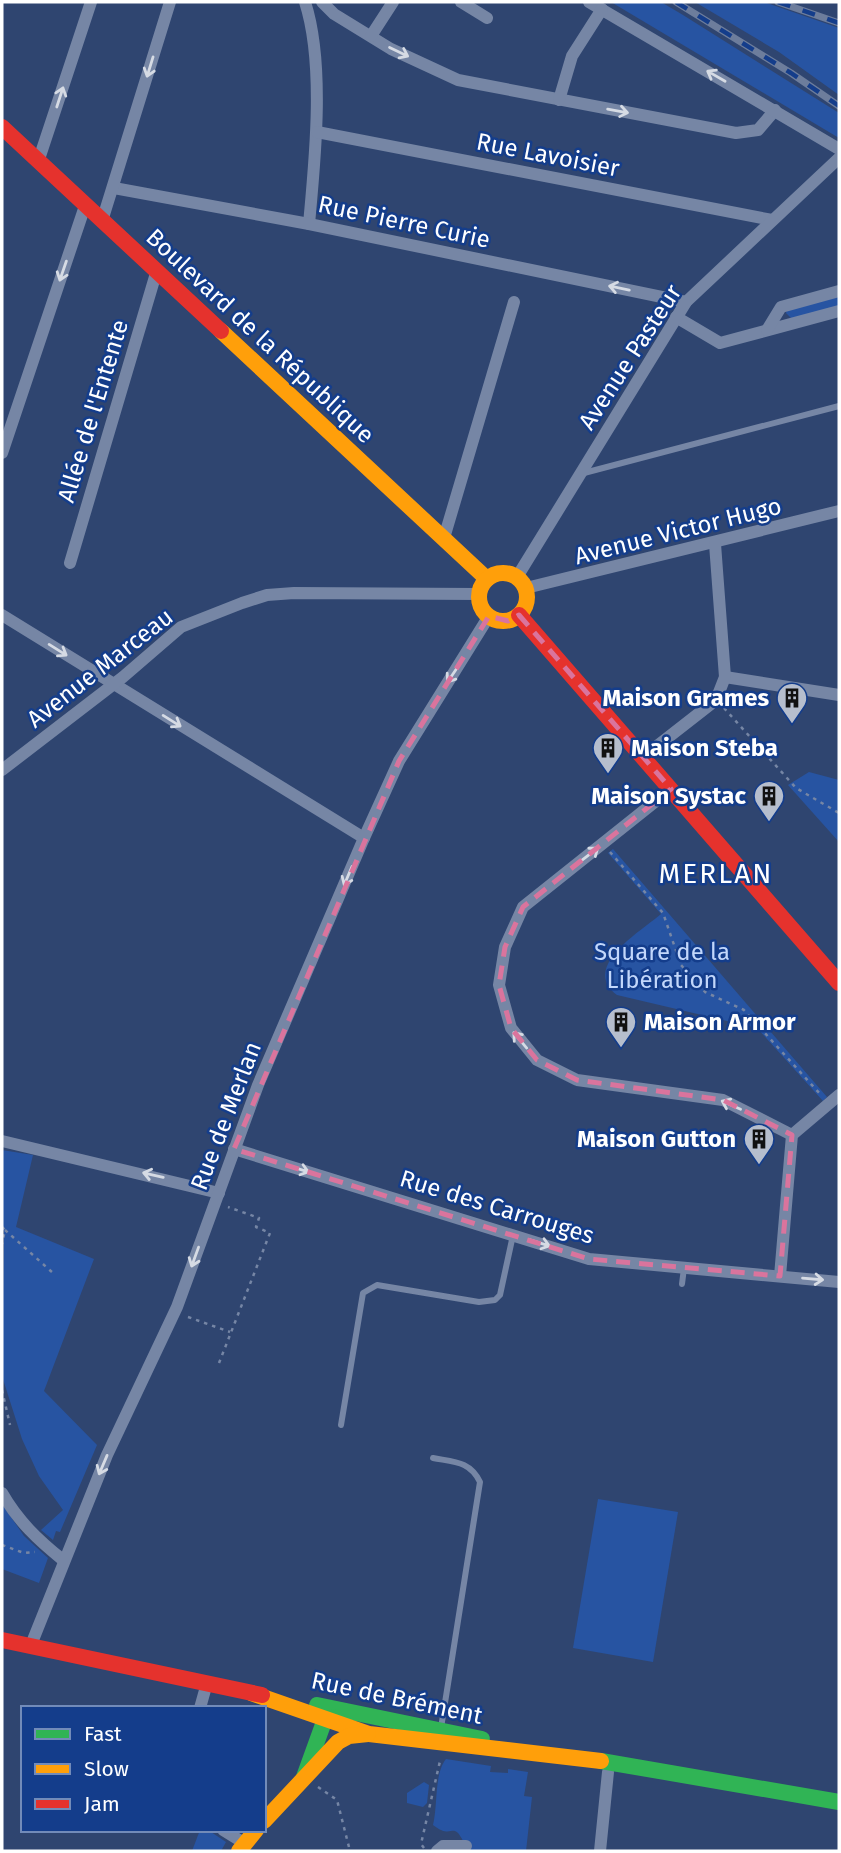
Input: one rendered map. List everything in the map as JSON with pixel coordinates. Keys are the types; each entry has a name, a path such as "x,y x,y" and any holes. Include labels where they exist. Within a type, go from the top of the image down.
{"street":[{"path":"38,162 91,2"},
{"path":"102,221 170,2"},
{"path":"305,2 313,28 317,132 309,224"},
{"path":"322,2 334,14 371,36 457,80 736,133 758,130 775,110"},
{"path":"371,36 393,2"},
{"path":"461,2 487,18"},
{"path":"589,2 839,149"},
{"path":"559,100 572,56 602,9"},
{"path":"313,28 318,21 334,14"},
{"name":"Boulevard de la République","path":"2,127 487,579"},
{"name":"Rue Lavoisier","path":"317,132 772,220"},
{"name":"Avenue Pasteur","path":"522,582 580,474 686,302 839,158"},
{"name":"Rue Pierre Curie","path":"114,188 309,224 686,302"},
{"path":"2,453 85,206"},
{"name":"Allée de l'Entente","path":"70,563 157,270"},
{"path":"767,330 781,307 839,291"},
{"path":"444,538 514,302"},
{"path":"676,317 720,343 839,311"},
{"name":"Avenue Victor Hugo","path":"522,582 715,544 839,511"},
{"path":"643,757 716,700 725,677 715,544"},
{"path":"502,572 522,582 527,603 519,615 501,621 489,616 481,607 479,594 487,579 502,572"},
{"name":"Avenue Marceau","path":"2,770 114,685 181,627 267,595 479,594"},
{"path":"2,615 364,838"},
{"path":"519,615 839,982"},
{"name":"Rue de Merlan","path":"32,1645 58,1556 175,1312 234,1149 364,838 399,761 489,616"},
{"path":"725,677 839,695"},
{"path":"671,789 523,907 505,947 499,985 510,1028 537,1060 577,1080 723,1100 792,1135"},
{"path":"780,1276 792,1135 839,1095"},
{"path":"2,1141 92,1160 216,1199"},
{"name":"Rue des Carrouges","path":"234,1149 589,1259 839,1282"},
{"path":"2,1493 20,1521 58,1556"},
{"name":"Rue de Brément","path":"2,1633 32,1645"},
{"name":"Rue de Brément","path":"2,1640 251,1693 330,1717 422,1734 444,1731 533,1752"},
{"path":"201,1706 207,1683"},
{"name":"Rue de Brément","path":"251,1693 330,1717 369,1734 446,1745 533,1752 839,1802"},
{"path":"304,1777 317,1735 330,1717"},
{"path":"330,1717 338,1742"},
{"path":"266,1819 338,1742 349,1736 369,1734"},
{"name":"Rue de Brément","path":"659,1771 729,1788 839,1809"},
{"path":"600,1851 608,1772"},
{"path":"225,1832 241,1847 254,1832"},
{"path":"437,1851 443,1846 466,1846"}],"lane":[{"path":"580,474 839,406"},
{"path":"341,1425 363,1293 377,1285 479,1302 495,1300 500,1295 513,1235"},
{"path":"682,1284 684,1268"},
{"path":"433,1458 465,1464 474,1470 480,1482 444,1731"}],"path":[{"path":"716,700 796,788 839,813"},
{"path":"603,844 663,913 681,965 705,992 744,1010 829,1104"},
{"path":"216,1199 259,1218 256,1227 270,1233 219,1363"},
{"path":"2,1244 3,1228"},
{"path":"3,1228 53,1273"},
{"path":"175,1312 230,1332"},
{"path":"2,1390 10,1425"},
{"path":"2,1545 24,1553 58,1556"},
{"path":"427,1851 421,1844 438,1763 444,1758"},
{"path":"304,1777 337,1800 351,1851"}],"highlighted area":[{"path":"519,615 671,789 523,907 505,947 499,985 511,1028 537,1060 577,1080 723,1100 792,1135 780,1276 589,1259 234,1149 399,761 489,616 508,621"}],"green space":[{"path":"611,2 661,2 683,15 839,113 839,138"},
{"path":"695,2 764,2 839,28 839,95 779,52"},
{"path":"839,296 839,306 792,319 786,313 787,309"},
{"path":"809,772 839,780 839,842 788,785"},
{"name":"Square de la Libération","path":"613,849 827,1097 823,1101 757,1028 617,995 607,984 605,973 617,951 661,914 608,853"},
{"path":"2,1150 33,1155 16,1227 94,1259 44,1391 97,1445 60,1532 56,1531 53,1540 41,1530 63,1510 39,1476 22,1439 2,1376"},
{"path":"598,1499 678,1512 653,1662 573,1648"},
{"path":"2,1504 24,1536 48,1558 39,1583 2,1569"},
{"path":"446,1759 491,1766 490,1772 508,1773 508,1769 528,1772 524,1796 532,1797 526,1851 468,1851 456,1831 440,1830 433,1825 438,1781"},
{"path":"424,1782 429,1785 427,1803 423,1807 407,1803 407,1793"},
{"path":"199,1832 211,1832 226,1842 221,1851 192,1851"}],"railway":[{"path":"676,2 839,106"},
{"path":"778,2 839,23"}],"traffic: fast":[{"path":"317,1705 482,1739"},
{"path":"304,1777 325,1719 336,1717"},
{"path":"601,1761 839,1802"}],"traffic: slow":[{"path":"221,331 487,579"},
{"path":"503,573 520,580 527,597 520,614 503,621 486,614 479,597 486,580 503,573"},
{"path":"251,1693 369,1734 601,1761"},
{"path":"266,1819 338,1742 349,1736 368,1734"},
{"path":"239,1851 254,1832"}],"traffic: jam":[{"path":"2,127 221,331"},
{"path":"519,615 839,983"},
{"path":"2,1640 262,1695"}],"place":[{"name":"Maison Grames","path":"792,725"},
{"name":"Maison Steba","path":"608,775"},
{"name":"Maison Systac","path":"769,823"},
{"name":"Maison Armor","path":"621,1049"},
{"name":"Maison Gutton","path":"759,1166"}],"district":[{"name":"MERLAN","path":"716,873"}]}
